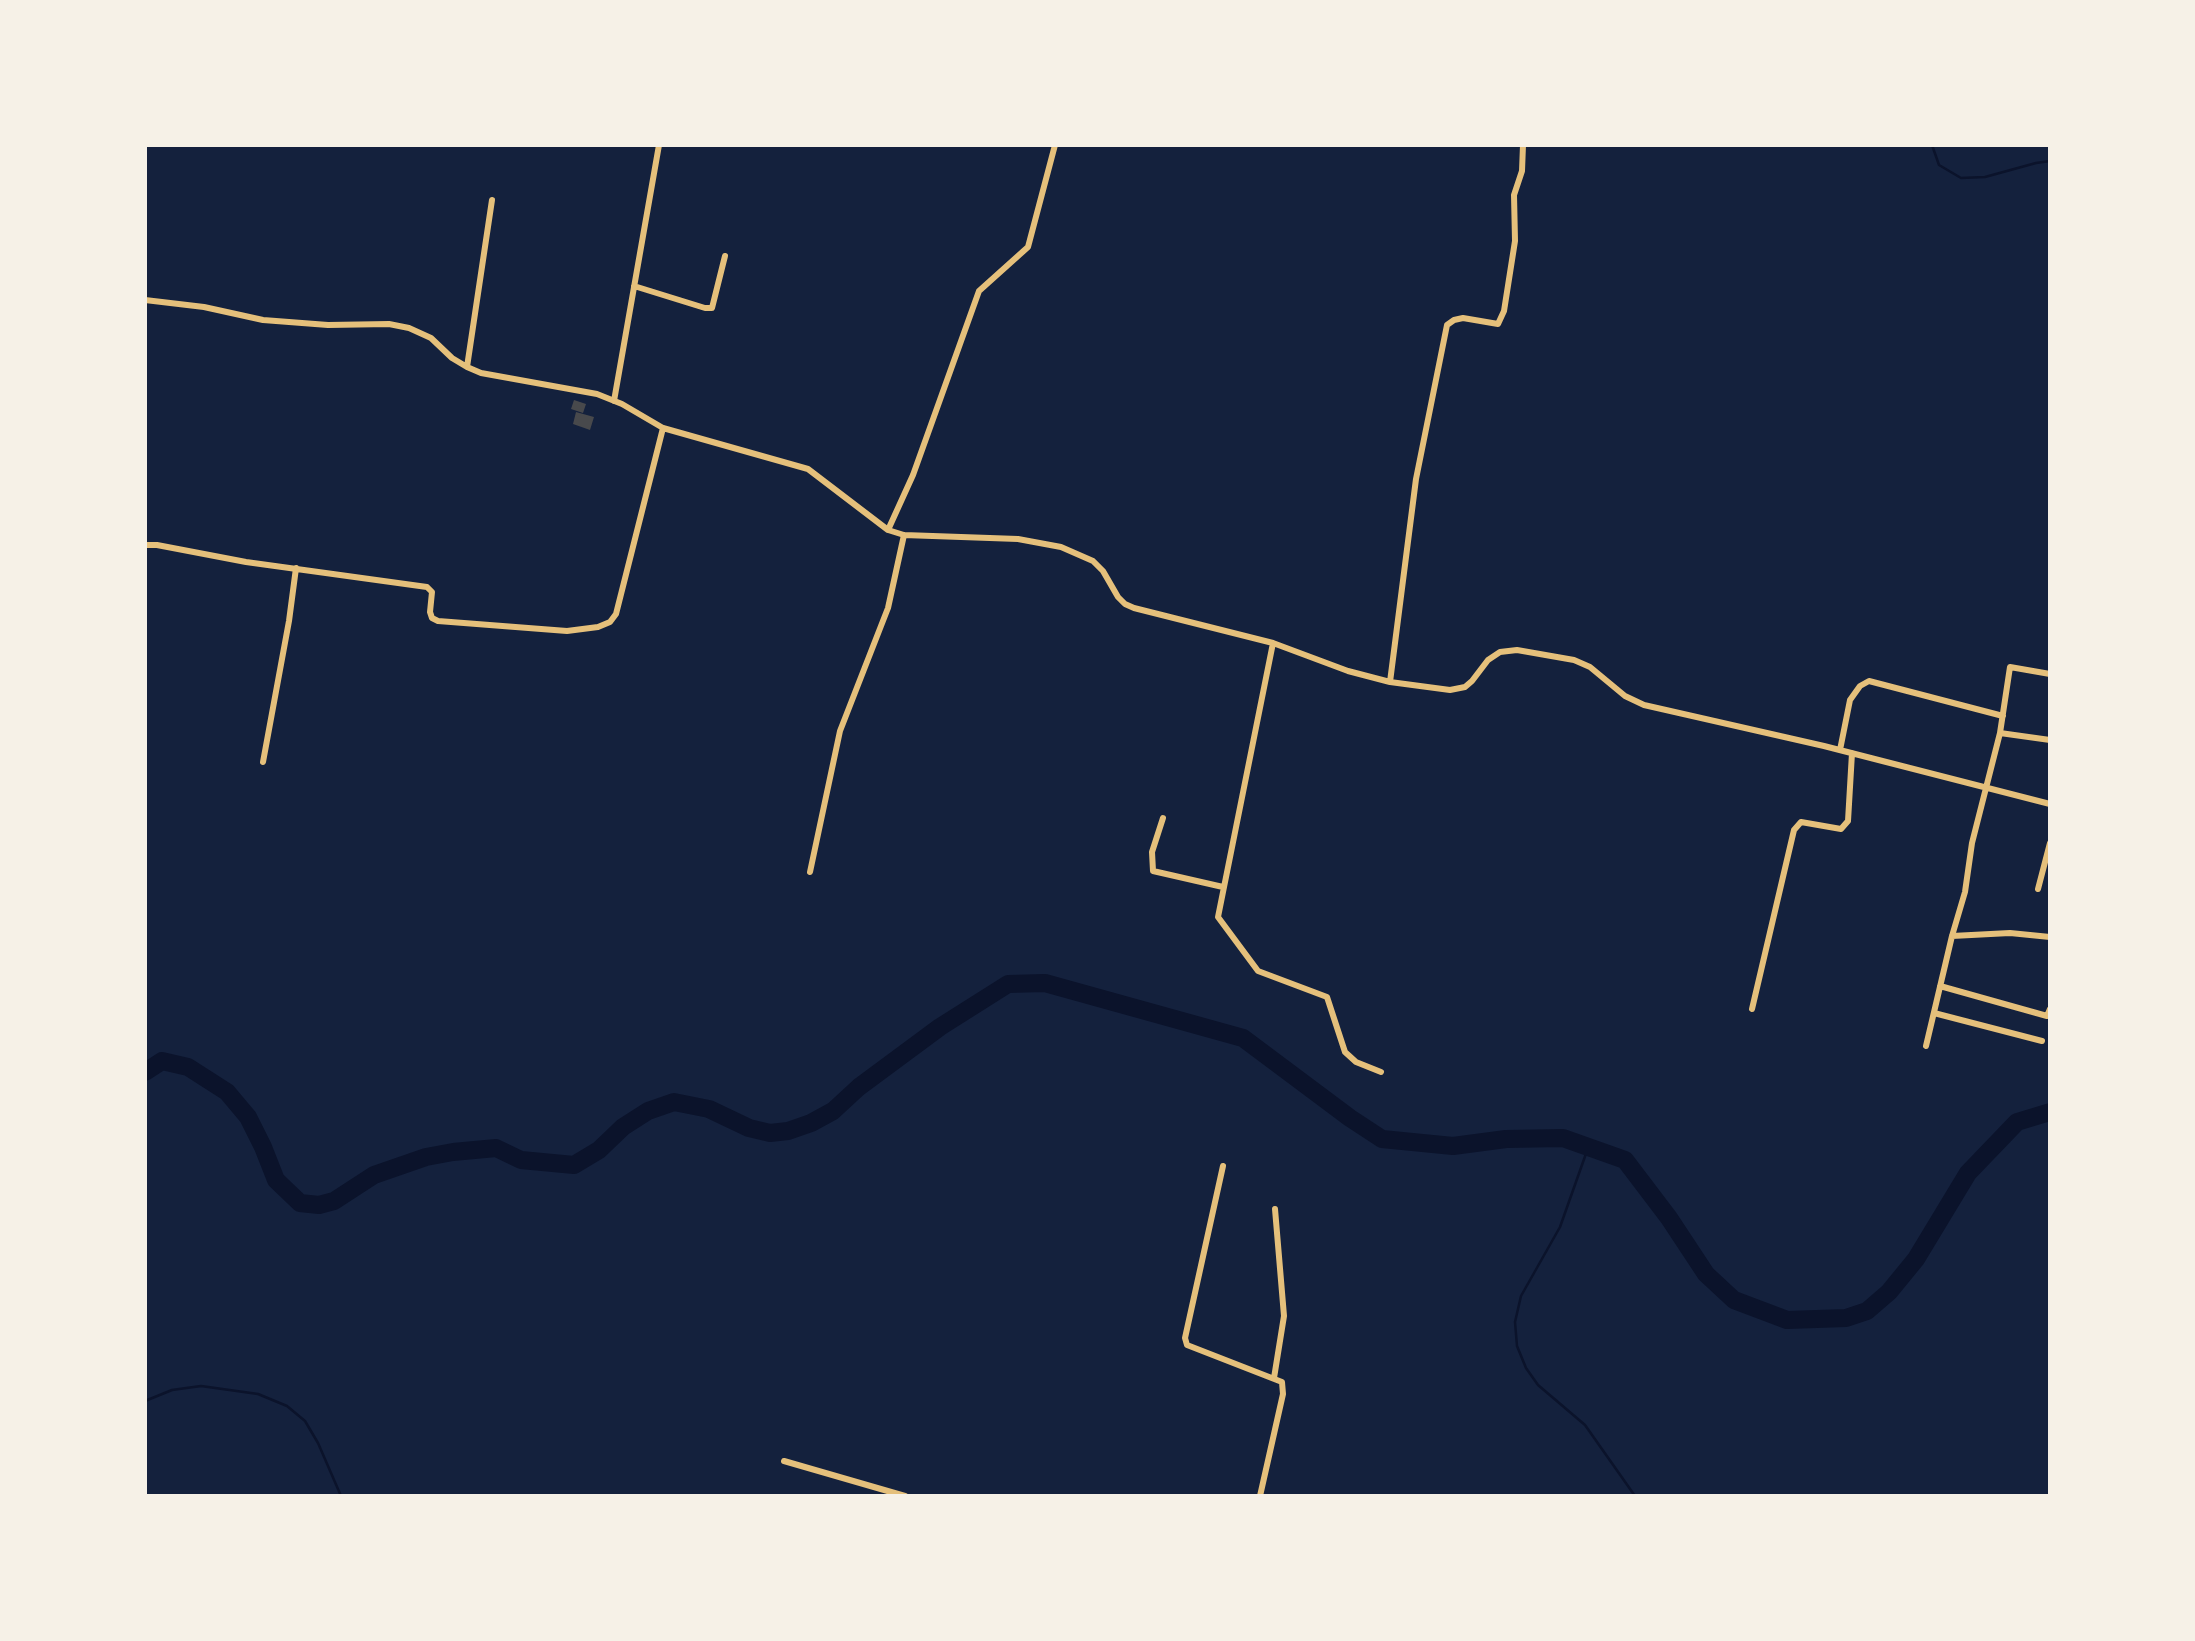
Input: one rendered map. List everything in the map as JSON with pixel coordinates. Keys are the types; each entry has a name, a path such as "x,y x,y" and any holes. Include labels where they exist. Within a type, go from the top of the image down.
{"street":[{"path":"614,401 659,145"},
{"path":"888,530 913,475 979,291 1028,247 1055,145"},
{"path":"1390,681 1416,479 1447,325 1463,318 1498,324 1504,311 1516,240 1514,195 1522,171 1523,145"},
{"path":"467,368 492,200"},
{"path":"634,286 712,308 725,256"},
{"path":"145,300 192,305 263,320 299,324 400,326 431,338 467,368 481,373 597,394 663,428 808,469 888,530 904,535 1018,539 1061,547 1093,561 1103,571 1118,597 1134,608 1273,643 1348,671 1390,681 1450,690 1465,687 1494,654 1500,652 1517,650 1582,662 1625,696 1644,705 1840,750 2050,804"},
{"path":"145,545 427,587 432,592 430,612 432,618 438,621 568,631 598,627 610,622 616,614 663,428"},
{"path":"810,873 840,731 888,608 904,535"},
{"path":"263,762 296,568"},
{"path":"1273,643 1218,917 1258,971 1327,997 1345,1052 1356,1062 1381,1072"},
{"path":"1926,1046 1965,892 1972,843 2000,733 2010,667 2050,674"},
{"path":"1840,750 1850,700 1860,686 1869,681 2003,716"},
{"path":"2000,733 2050,740"},
{"path":"1752,1009 1794,830 1801,822 1841,829 1848,821 1852,753"},
{"path":"1163,818 1152,852 1153,870 1223,887"},
{"path":"2038,889 2050,843"},
{"path":"1952,936 2010,933 2050,937"},
{"path":"1940,986 2047,1016 2050,1009"},
{"path":"1934,1013 2042,1041"},
{"path":"1223,1166 1185,1338 1187,1345 1282,1382 1283,1394 1259,1496"},
{"path":"1275,1209 1284,1316 1275,1378"},
{"path":"784,1461 905,1496"}],"building":[{"path":"574,400 586,404 583,413 571,409"},
{"path":"576,412 594,417 590,430 573,424"}],"waterway":[{"path":"1932,145 1939,165 1961,178 1985,177 2050,161"},
{"path":"145,1072 162,1061 188,1067 227,1092 248,1117 276,1180 300,1203 319,1205 334,1201 374,1175 426,1157 453,1152 496,1148 521,1160 574,1165 599,1150 623,1127 648,1111 674,1102 709,1109 749,1128 770,1133 788,1131 833,1111 859,1087 940,1027 1008,984 1045,983 1243,1038 1382,1139 1453,1146 1506,1139 1563,1138 1625,1160 1669,1218 1706,1274 1734,1300 1787,1320 1846,1318 1867,1311 1889,1292 1916,1259 1968,1173 2017,1122 2050,1112"},
{"path":"1588,1148 1560,1227 1521,1296 1515,1322 1517,1346 1526,1368 1538,1385 1585,1425 1635,1496"},
{"path":"145,1401 172,1390 201,1386 258,1394 287,1406 305,1421 318,1443 341,1496"}]}
